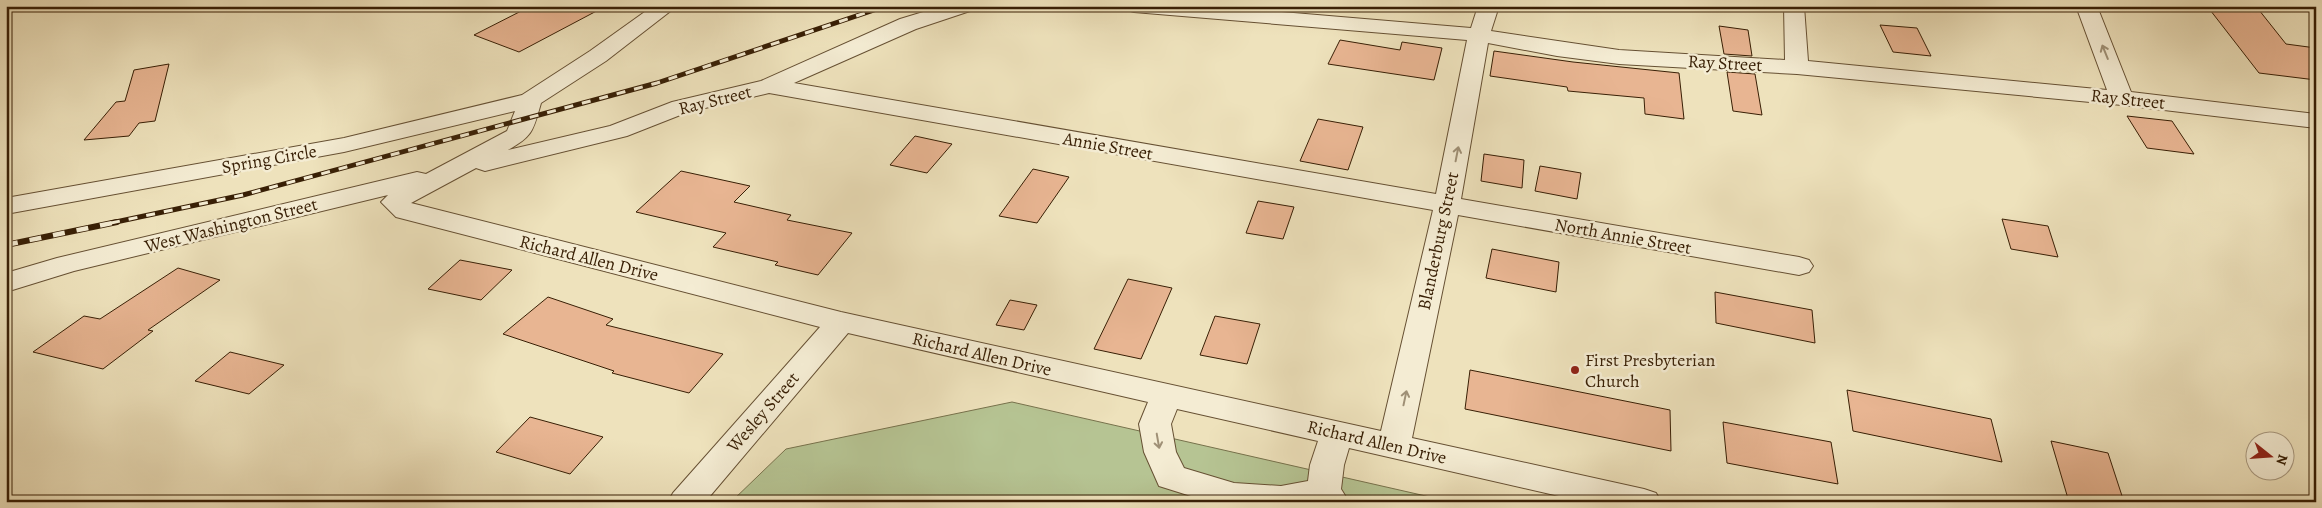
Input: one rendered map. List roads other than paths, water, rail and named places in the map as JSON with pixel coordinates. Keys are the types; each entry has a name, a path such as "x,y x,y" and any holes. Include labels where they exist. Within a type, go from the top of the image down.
{"street":[{"path":"456,170 517,135 530,100 598,56 667,6"},
{"name":"Ray Street","path":"456,170 618,131 680,107 769,86 908,24 966,6"},
{"name":"Ray Street","path":"1134,6 1479,35 1557,49 1619,57 1797,68 2122,98 2316,121"},
{"name":"Blanderburg Street","path":"1394,446 1447,206 1479,35 1489,6"},
{"path":"1794,6 1797,68"},
{"path":"2086,6 2122,98"},
{"name":"Annie Street","path":"769,86 1447,206"},
{"name":"Spring Circle","path":"6,206 344,146 530,100"},
{"name":"West Washington Street","path":"6,283 67,264 456,170"},
{"name":"Richard Allen Drive","path":"456,170 394,202 405,212 841,322 1644,502"},
{"name":"North Annie Street","path":"1447,206 1799,266"},
{"name":"Wesley Street","path":"685,502 841,322"},
{"path":"1167,395 1155,424 1160,452 1171,477 1234,496 1282,499 1328,497 1327,465 1337,433"}],"railway":[{"path":"111,223 243,195 657,83 886,6"},
{"path":"6,245 117,222"}],"place":[{"name":"First Presbyterian Church","path":"1575,370"}]}
